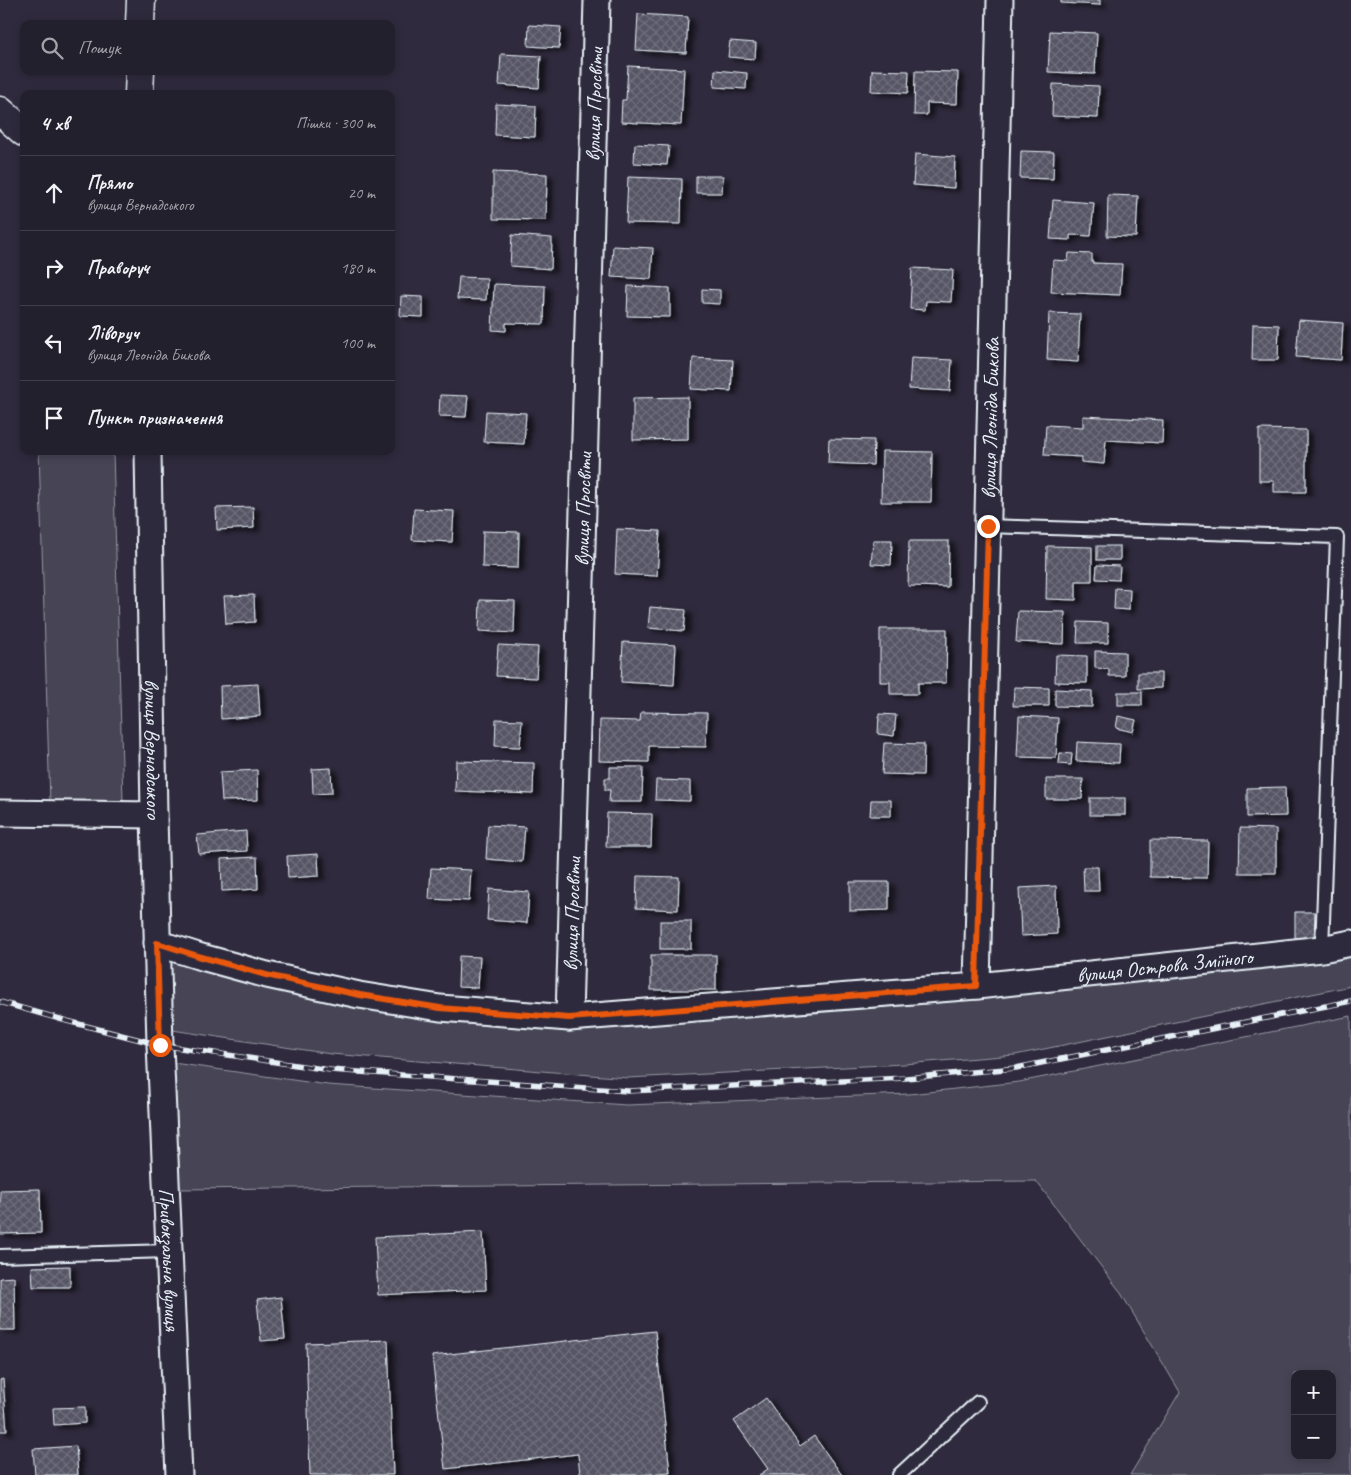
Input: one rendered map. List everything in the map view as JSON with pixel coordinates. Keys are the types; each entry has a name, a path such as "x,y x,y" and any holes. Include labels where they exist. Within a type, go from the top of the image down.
{"street":[{"path":"140,20 141,0"},
{"name":"вулиця Просвіти","path":"569,1018 597,0"},
{"name":"вулиця Леоніда Бикова","path":"976,986 1000,0"},
{"path":"139,90 140,75"},
{"path":"0,111 20,128"},
{"name":"вулиця Вернадського","path":"148,455 160,1045"},
{"path":"0,814 154,815"},
{"name":"вулиця Острова Зміїного","path":"157,943 266,975 360,995 440,1008 569,1018 976,986 1322,949 1351,943"},
{"name":"Привокзальна вулиця","path":"160,1045 179,1475"}],"lane":[{"path":"988,526 1337,537 1322,949"},
{"path":"0,1256 170,1251"},
{"path":"899,1475 978,1402"}],"shaded area":[{"path":"39,455 113,455 123,801 50,804"},
{"path":"1351,949 1351,986 1015,1055 904,1064 628,1078 331,1054 172,1030 168,953 571,1025"},
{"path":"1351,1016 1351,1475 1130,1475 1180,1392 1119,1290 1036,1181 179,1189 173,1063 328,1085 627,1105 909,1094 1019,1082"}],"building":[{"path":"1061,0 1100,0 1100,5 1061,3"},
{"path":"638,14 688,17 686,53 636,50"},
{"path":"529,25 561,27 559,48 528,46"},
{"path":"1050,31 1097,33 1095,74 1048,72"},
{"path":"730,41 756,43 755,59 728,57"},
{"path":"501,54 541,56 539,88 499,85"},
{"path":"628,66 684,69 681,125 621,122 622,100 626,100"},
{"path":"715,70 747,73 746,89 714,87"},
{"path":"872,70 909,71 908,93 871,91"},
{"path":"915,71 958,72 957,104 927,103 927,115 914,115"},
{"path":"1053,84 1099,86 1098,118 1052,116"},
{"path":"496,104 536,106 535,137 495,135"},
{"path":"635,144 669,146 667,165 634,163"},
{"path":"1021,151 1054,152 1053,179 1020,178"},
{"path":"915,154 955,157 954,188 913,185"},
{"path":"493,172 547,174 546,220 493,219"},
{"path":"696,176 723,176 722,193 696,193"},
{"path":"628,177 682,179 681,224 626,223"},
{"path":"1108,195 1138,196 1136,237 1107,236"},
{"path":"1053,200 1094,203 1091,236 1070,235 1070,240 1050,239"},
{"path":"512,235 552,238 551,269 510,266"},
{"path":"613,246 653,248 651,279 611,277"},
{"path":"1069,253 1092,254 1092,263 1122,264 1120,295 1051,292 1053,260 1068,261"},
{"path":"912,268 953,270 951,302 926,301 925,310 910,309"},
{"path":"459,277 487,278 486,300 457,299"},
{"path":"494,284 545,286 544,324 506,323 506,331 492,330"},
{"path":"628,286 670,288 670,317 627,316"},
{"path":"702,289 720,290 720,304 702,303"},
{"path":"401,296 423,297 423,317 400,316"},
{"path":"1049,313 1080,314 1078,362 1047,360"},
{"path":"1299,320 1343,323 1341,360 1296,357"},
{"path":"1253,324 1279,325 1278,360 1252,360"},
{"path":"693,358 733,360 731,391 691,389"},
{"path":"911,358 952,360 950,391 909,389"},
{"path":"440,395 468,396 466,417 439,416"},
{"path":"688,397 688,439 633,440 633,398"},
{"path":"486,411 526,413 524,444 484,442"},
{"path":"1083,416 1163,420 1162,443 1106,440 1104,464 1081,462 1081,457 1044,455 1046,425 1083,427"},
{"path":"1259,429 1306,430 1306,492 1274,492 1274,481 1259,481"},
{"path":"829,439 874,440 873,465 828,463"},
{"path":"882,451 932,452 931,502 881,502"},
{"path":"253,507 254,528 217,530 216,508"},
{"path":"414,509 454,511 452,542 412,540"},
{"path":"617,529 660,531 657,576 615,574"},
{"path":"483,531 519,532 518,568 482,567"},
{"path":"873,540 892,540 891,565 871,564"},
{"path":"909,541 949,541 948,587 908,586"},
{"path":"1047,546 1092,547 1092,581 1076,581 1076,600 1046,599"},
{"path":"1097,546 1120,546 1120,560 1097,560"},
{"path":"1097,565 1120,566 1119,580 1096,579"},
{"path":"1115,588 1130,589 1129,610 1114,609"},
{"path":"254,595 255,622 226,624 224,596"},
{"path":"480,600 515,601 514,633 479,631"},
{"path":"650,607 686,610 684,631 648,628"},
{"path":"1018,611 1065,612 1064,644 1016,642"},
{"path":"1078,622 1108,623 1108,643 1077,643"},
{"path":"880,629 947,629 946,683 918,683 918,694 890,694 890,682 880,682"},
{"path":"623,642 676,645 674,685 621,682"},
{"path":"498,645 538,647 536,678 496,676"},
{"path":"1095,651 1125,652 1125,676 1109,676 1109,669 1095,668"},
{"path":"1056,655 1087,656 1087,683 1055,682"},
{"path":"1138,673 1161,673 1161,688 1138,689"},
{"path":"258,684 260,716 221,719 220,686"},
{"path":"1014,687 1049,688 1049,706 1013,706"},
{"path":"1055,689 1092,691 1092,707 1055,706"},
{"path":"1118,692 1142,692 1142,705 1118,705"},
{"path":"641,712 707,713 706,747 649,746 649,762 599,761 600,720 640,721"},
{"path":"879,714 896,715 894,736 878,734"},
{"path":"1019,716 1058,718 1056,758 1017,757"},
{"path":"1118,716 1136,720 1133,732 1116,728"},
{"path":"496,719 522,720 520,747 495,746"},
{"path":"1077,742 1120,744 1119,763 1076,761"},
{"path":"884,743 924,744 923,775 882,774"},
{"path":"1060,753 1072,754 1071,765 1059,764"},
{"path":"456,761 534,763 533,794 455,791"},
{"path":"610,767 643,767 642,802 609,802 610,790 605,790 605,778 610,778"},
{"path":"331,768 332,793 313,794 312,769"},
{"path":"257,770 258,800 222,801 220,772"},
{"path":"1046,779 1083,779 1082,799 1046,799"},
{"path":"656,780 690,781 690,801 655,800"},
{"path":"1285,787 1286,816 1247,817 1247,788"},
{"path":"1090,798 1125,798 1125,815 1090,815"},
{"path":"871,800 891,800 891,816 870,816"},
{"path":"607,813 652,814 651,847 606,847"},
{"path":"488,825 525,827 522,862 486,859"},
{"path":"1240,828 1276,829 1276,873 1239,873"},
{"path":"246,831 247,851 199,854 197,835"},
{"path":"1150,840 1208,841 1207,878 1150,877"},
{"path":"318,854 319,876 288,878 287,856"},
{"path":"257,857 258,889 222,891 221,859"},
{"path":"1083,867 1098,867 1099,891 1084,891"},
{"path":"431,868 471,870 469,901 429,899"},
{"path":"637,876 679,877 678,910 636,908"},
{"path":"850,882 889,882 889,910 850,911"},
{"path":"1056,886 1057,934 1021,936 1019,888"},
{"path":"489,889 529,892 527,923 487,920"},
{"path":"1295,912 1315,912 1314,941 1295,941"},
{"path":"660,921 691,921 691,949 660,949"},
{"path":"651,955 716,955 716,990 651,990"},
{"path":"459,956 480,957 478,988 458,987"},
{"path":"40,1189 41,1233 0,1234 0,1190"},
{"path":"483,1232 486,1290 378,1295 375,1237"},
{"path":"70,1266 70,1287 33,1287 32,1267"},
{"path":"14,1277 15,1330 0,1330 0,1278"},
{"path":"281,1297 285,1339 261,1341 257,1300"},
{"path":"655,1331 670,1472 640,1475 580,1475 578,1454 445,1469 432,1356"},
{"path":"388,1340 393,1475 310,1475 306,1343"},
{"path":"3,1379 7,1431 0,1431 0,1380"},
{"path":"766,1398 800,1446 814,1436 842,1475 759,1475 768,1469 734,1421"},
{"path":"85,1407 85,1423 54,1425 53,1408"},
{"path":"76,1446 78,1475 35,1475 33,1449"}],"railway":[{"path":"0,1002 160,1045 330,1070 628,1091 906,1078 1016,1068 1351,1001"}],"route":[{"path":"160,1045 157,943 266,975 360,995 440,1008 569,1018 976,986 988,526"}]}
